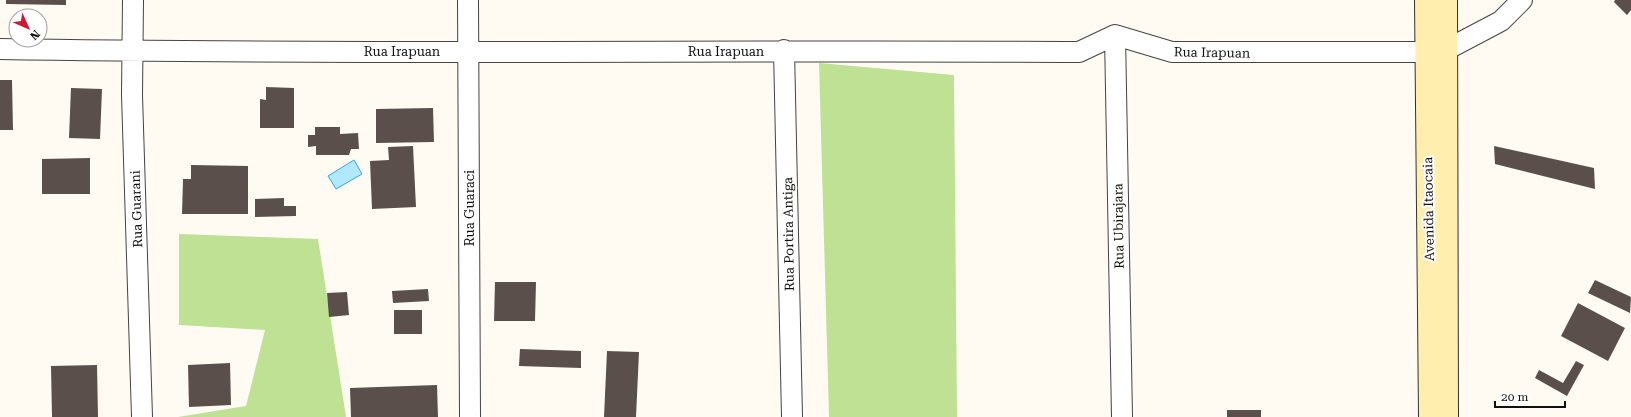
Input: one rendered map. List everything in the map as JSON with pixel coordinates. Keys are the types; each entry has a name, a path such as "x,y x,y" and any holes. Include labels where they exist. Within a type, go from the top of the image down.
{"main road":[{"name":"Avenida Itaocaia","path":"1426,0 1436,51 1447,417"},
{"name":"Avenida Itaocaia","path":"1430,417 1436,51 1446,0"}],"street":[{"name":"Rua Guarani","path":"133,0 132,95 142,417"},
{"name":"Rua Guaraci","path":"468,0 467,51 470,417"},
{"path":"1436,51 1501,21 1522,0"},
{"name":"Rua Irapuan","path":"0,49 133,51 784,50 1079,52 1115,35 1172,52 1436,51"},
{"name":"Rua Ubirajara","path":"1115,35 1122,417"},
{"name":"Rua Portira Antiga","path":"784,50 792,417"}],"green space":[{"path":"819,63 954,75 957,417 829,417"},
{"path":"179,234 318,239 346,417 178,417 246,406 265,330 179,325"}],"water":[{"path":"354,160 362,174 336,189 328,176"}],"building":[{"path":"6,0 66,0 66,5 6,4"},
{"path":"1615,0 1631,0 1631,10 1627,15 1614,2"},
{"path":"0,80 12,80 13,130 0,130"},
{"path":"266,87 294,88 294,128 260,128 260,99 266,100"},
{"path":"71,88 102,89 100,139 69,138"},
{"path":"433,108 434,142 376,143 376,109"},
{"path":"315,127 340,127 340,134 358,133 359,149 351,149 349,155 316,155 316,146 308,147 308,135 315,135"},
{"path":"413,146 416,207 372,209 370,161 389,160 388,147"},
{"path":"1494,146 1594,168 1595,189 1495,164"},
{"path":"90,158 90,194 42,194 42,159"},
{"path":"191,165 248,166 248,214 182,214 183,179 191,179"},
{"path":"284,198 284,206 296,206 296,216 255,217 255,199"},
{"path":"1595,280 1631,297 1630,313 1588,293"},
{"path":"495,282 536,282 535,321 494,321"},
{"path":"428,289 429,301 393,303 392,291"},
{"path":"347,292 349,315 329,317 327,293"},
{"path":"1578,303 1625,328 1608,361 1561,336"},
{"path":"394,310 422,310 422,334 394,334"},
{"path":"520,349 581,351 581,368 519,366"},
{"path":"607,351 639,352 636,417 604,417"},
{"path":"1576,361 1584,365 1567,396 1535,378 1539,370 1563,383"},
{"path":"230,363 231,405 189,407 188,365"},
{"path":"97,365 98,417 52,417 51,366"},
{"path":"437,385 438,417 351,417 350,388"},
{"path":"1227,410 1261,410 1261,417 1227,417"}]}
